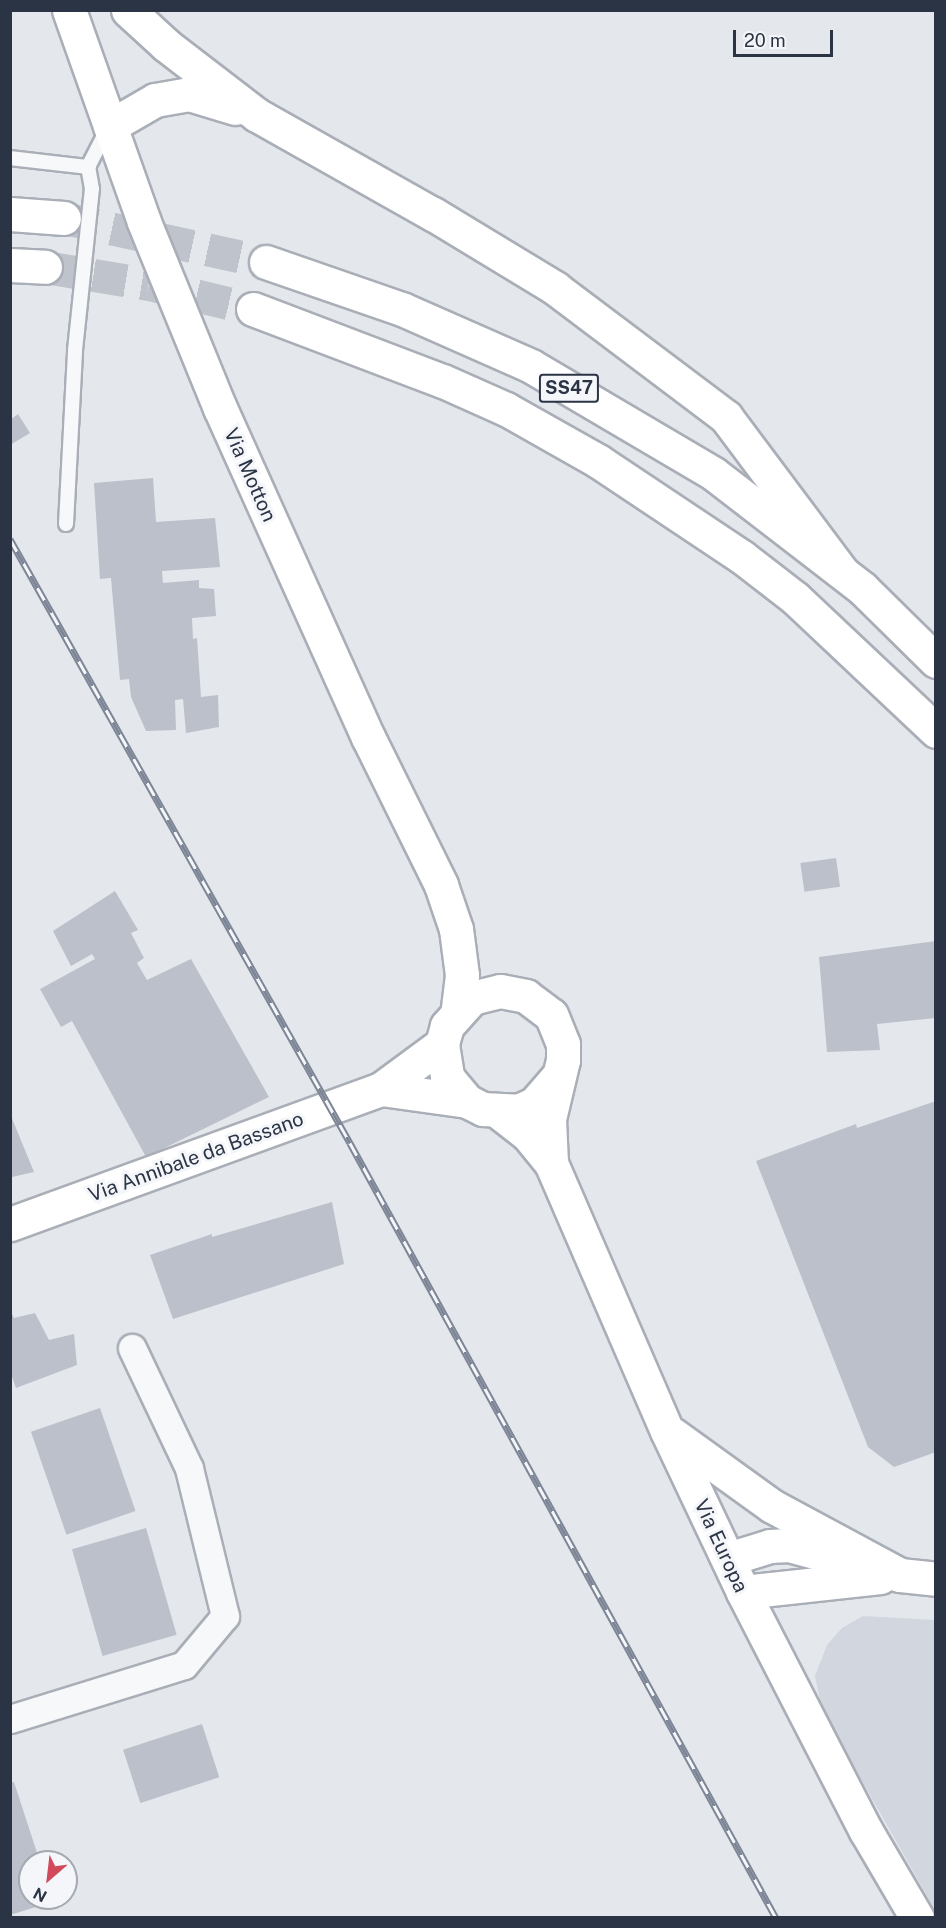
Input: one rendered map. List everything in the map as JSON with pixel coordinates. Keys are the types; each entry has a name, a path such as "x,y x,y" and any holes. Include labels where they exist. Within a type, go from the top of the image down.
{"main road":[{"name":"Via Motton","path":"69,10 144,222 220,408 369,737 441,885 456,929 462,975 458,1010"},
{"path":"128,10 165,45 257,115 433,214 555,288 726,417 851,580 936,635"},
{"path":"110,126 156,100 189,94 257,115"},
{"path":"10,214 64,218"},
{"name":"SS47","path":"266,262 402,309 531,366 714,474 851,580 936,661"},
{"path":"10,265 45,267"},
{"name":"SS47","path":"253,309 443,381 506,409 598,461 742,557 795,598 936,731"},
{"name":"Via Motton","path":"456,929 486,970 511,991"},
{"path":"467,1101 447,1077 442,1044 447,1026 458,1010 472,998 490,992 511,991"},
{"name":"Via Europa","path":"511,991 540,1004 555,1022 563,1044 549,1119 551,1162"},
{"name":"Via Annibale da Bassano","path":"10,1224 381,1089 442,1044"},
{"path":"500,1113 534,1104 559,1075"},
{"name":"Via Annibale da Bassano","path":"381,1089 467,1101"},
{"name":"Via Europa","path":"467,1101 500,1113 529,1136 551,1162 667,1431 743,1592 866,1831 917,1917"},
{"path":"667,1431 772,1506 900,1575"},
{"path":"728,1559 770,1546 789,1545 900,1575 936,1579"},
{"path":"743,1592 900,1575"}],"street":[{"path":"10,1719 184,1665 225,1616 189,1468 132,1348"}],"lane":[{"path":"66,524 75,350 92,189 88,167 110,126"},
{"path":"10,158 88,167"}],"shaded area":[{"path":"863,1616 935,1620 935,1910 822,1710 815,1676 827,1645 842,1628"}],"building":[{"path":"18,414 30,433 10,445 10,420"},
{"path":"153,478 156,522 215,518 220,567 162,571 163,583 199,580 199,588 214,589 216,616 192,618 193,639 197,638 201,697 218,695 219,727 186,733 183,699 175,700 176,730 146,731 131,697 129,679 120,680 111,578 100,579 94,483"},
{"path":"836,858 840,887 804,892 800,863"},
{"path":"115,891 138,930 131,933 144,958 137,963 147,980 191,959 269,1097 146,1157 72,1021 61,1027 40,989 95,959 92,954 71,966 53,931"},
{"path":"936,941 936,1018 877,1024 880,1050 827,1052 819,957"},
{"path":"936,1101 936,1452 894,1467 868,1447 756,1161 856,1124 857,1128"},
{"path":"11,1116 34,1172 12,1177 11,1174"},
{"path":"332,1202 344,1264 173,1319 150,1255 212,1234 212,1237"},
{"path":"10,1310 14,1318 35,1313 49,1340 74,1334 77,1365 16,1388 10,1371"},
{"path":"100,1408 135,1511 66,1535 31,1432"},
{"path":"146,1528 177,1635 103,1656 72,1549"},
{"path":"202,1724 219,1777 140,1803 123,1750"},
{"path":"14,1782 36,1850 18,1850 18,1910 26,1910 10,1915 10,1783"}],"tunnel":[{"path":"64,218 266,262"},
{"path":"45,267 149,284 253,309"}],"railway":[{"path":"10,539 350,1143 776,1918"}]}
